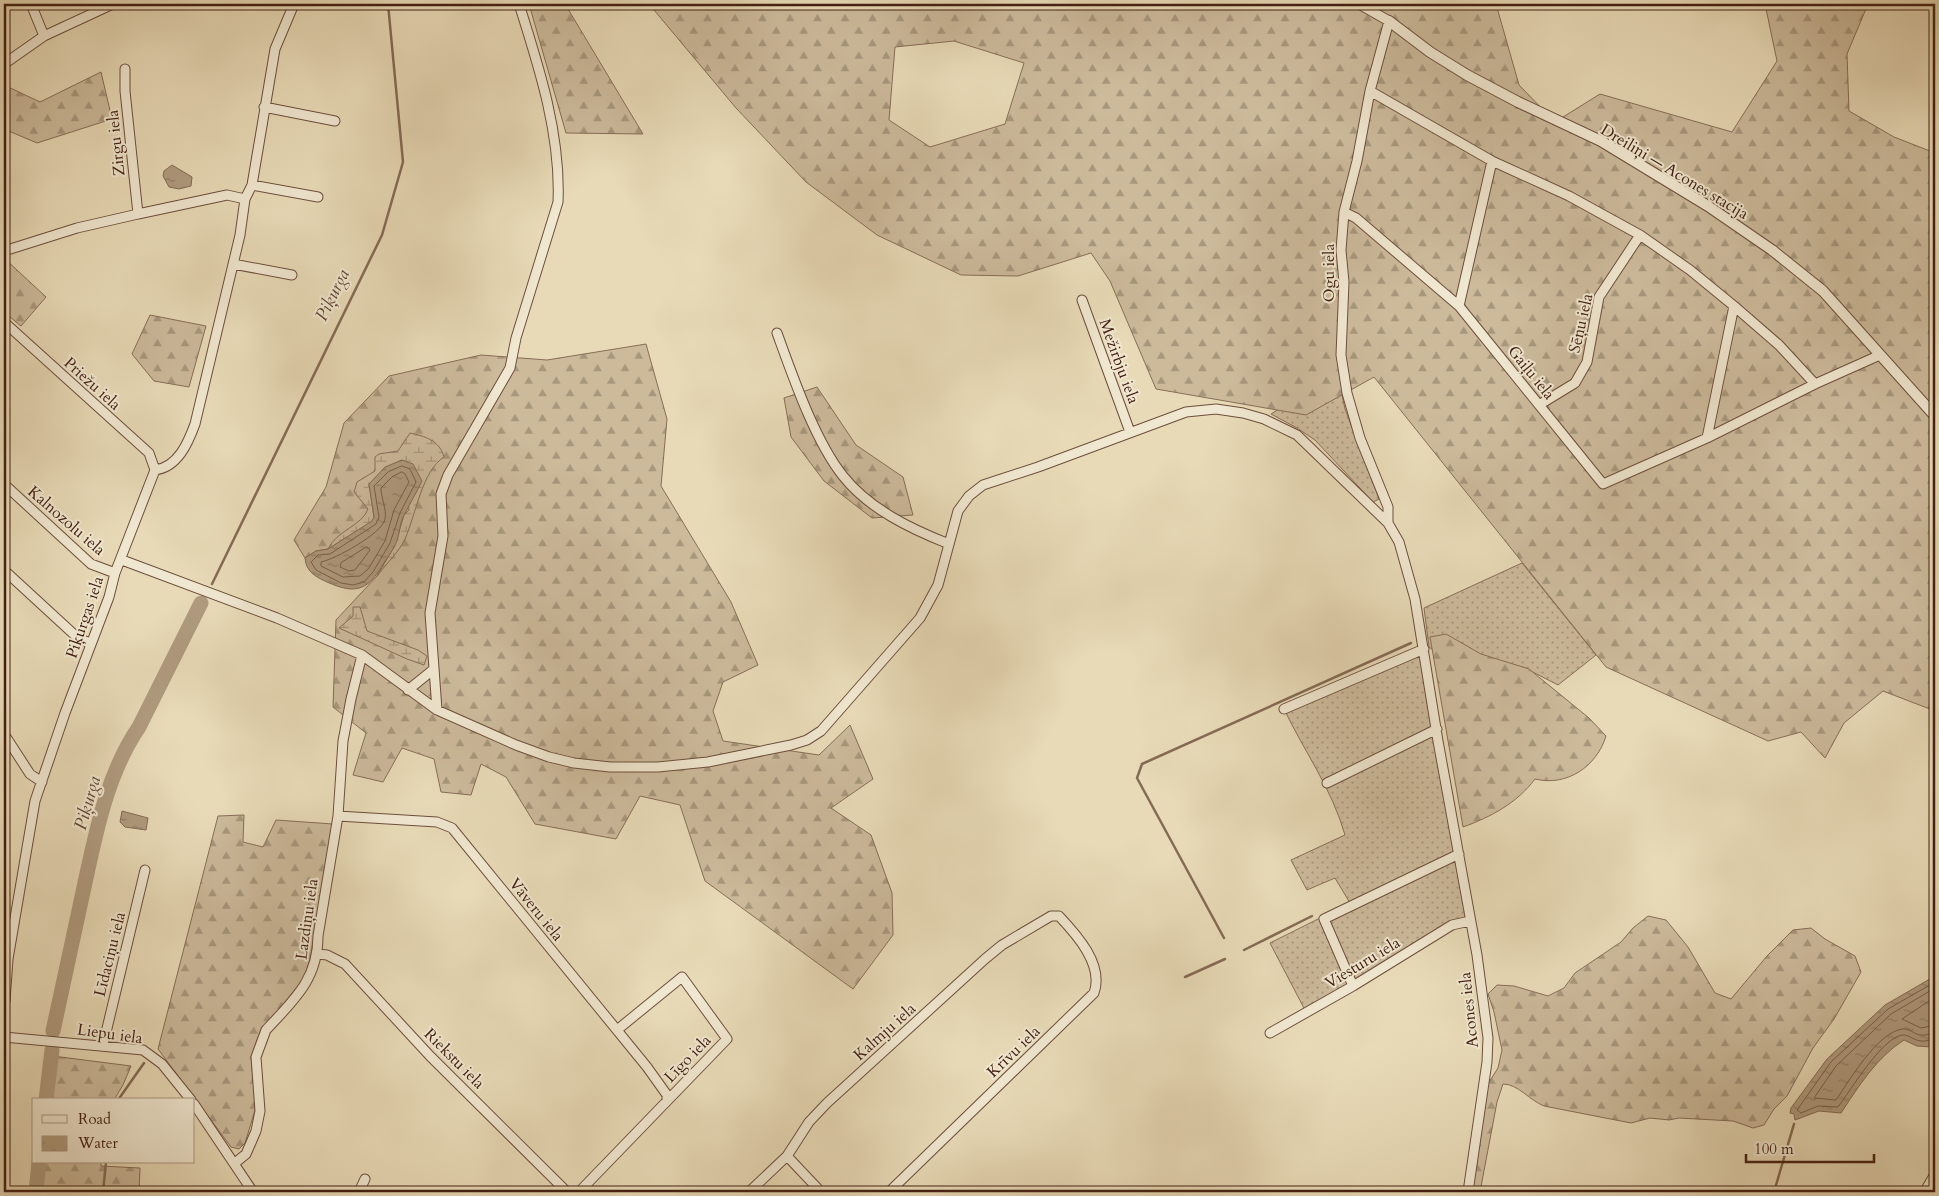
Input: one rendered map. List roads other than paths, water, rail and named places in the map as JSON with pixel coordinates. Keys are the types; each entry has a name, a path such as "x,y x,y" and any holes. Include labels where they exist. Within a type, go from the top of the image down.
{"street":[{"path":"31,4 44,36"},
{"path":"4,64 44,36 114,4"},
{"path":"155,470 165,469 176,459 188,443 195,424 240,235 244,199 252,185 275,49 294,4"},
{"path":"437,710 430,614 443,536 441,494 448,475 510,368 516,338 558,202 559,180 556,146 529,34 519,4"},
{"name":"Dreiliņi — Acones stacija","path":"1358,4 1389,21 1467,74 1518,102 1601,141 1724,217 1772,250 1823,291 1935,416"},
{"name":"Ogu iela","path":"1388,523 1388,507 1360,438 1344,379 1341,355 1344,212 1357,162 1370,91 1389,21"},
{"name":"Zirgu iela","path":"125,69 125,91 138,214"},
{"path":"1370,91 1492,161 1569,196 1640,235 1690,270 1734,306 1779,345 1815,384"},
{"path":"264,107 335,121"},
{"path":"1460,306 1492,161"},
{"path":"252,185 318,197"},
{"path":"4,251 77,228 138,214 227,195 244,199"},
{"name":"Gaiļu iela","path":"1344,212 1356,218 1460,306 1603,484 1707,438 1815,384 1880,355"},
{"name":"Sēņu iela","path":"1539,405 1574,382 1587,362 1599,297 1640,235"},
{"path":"233,264 292,275"},
{"name":"Mežirbju iela","path":"1082,300 1130,432"},
{"path":"1707,438 1734,306"},
{"name":"Priežu iela","path":"4,322 149,453 155,470"},
{"path":"777,334 822,441 843,476 867,499 889,515 949,544"},
{"path":"122,560 277,618 362,655 437,710 516,745 574,763 610,767 682,766 791,745 807,740 821,731 920,618 930,604 938,585 958,511 969,496 983,485 1038,467 1186,412 1216,409 1264,419 1297,435 1388,523"},
{"name":"Piķurgas iela","path":"4,1011 6,960 35,801 109,597 115,573 122,560 155,470"},
{"name":"Kalnozolu iela","path":"4,484 91,564 115,573"},
{"name":"Acones iela","path":"1388,523 1399,542 1416,599 1488,1038 1487,1062 1468,1192"},
{"path":"4,570 80,639 91,643"},
{"path":"1284,709 1424,650"},
{"name":"Lazdiņu iela","path":"235,1163 249,1149 260,1111 260,1088 256,1057 262,1038 266,1030 306,984 318,954 319,928 338,816 343,741 362,655"},
{"path":"408,690 434,669"},
{"path":"1327,783 1437,730"},
{"path":"4,734 30,774 42,782"},
{"name":"Vāveru iela","path":"338,816 436,822 452,828 657,1080 667,1095 667,1100"},
{"path":"1353,986 1324,919 1459,854"},
{"name":"Līdaciņu iela","path":"103,1045 145,870"},
{"name":"Kalmju iela","path":"749,1192 787,1156 809,1122 827,1103 985,959 1002,945 1051,916 1059,916"},
{"name":"Krīvu iela","path":"889,1192 1094,993 1098,984 1091,959 1080,940 1059,916"},
{"name":"Viesturu iela","path":"1270,1033 1353,986 1452,925 1470,921"},
{"name":"Riekstu iela","path":"318,954 327,955 345,964 430,1056 567,1192"},
{"name":"Līgo iela","path":"579,1192 727,1039 682,977 617,1030"},
{"name":"Liepu iela","path":"4,1037 143,1050 162,1064 189,1098"},
{"path":"195,1105 253,1192"},
{"path":"787,1156 821,1192"},
{"path":"1926,1192 1935,1175"},
{"path":"359,1192 365,1179"}],"water":[{"path":"172,165 192,177 191,186 179,189 169,187 163,176 164,171"},
{"path":"402,460 413,464 422,481 403,518 394,547 374,578 362,587 347,589 315,576 307,567 305,558 316,551 328,549 372,521 374,517 369,484 385,467"},
{"path":"122,811 148,818 146,830 125,827 120,822"},
{"path":"1935,976 1935,1041 1931,1047 1917,1046 1904,1040 1877,1064 1861,1083 1841,1113 1819,1111 1795,1120 1794,1114 1790,1113 1791,1108 1827,1059 1885,1005"}],"waterway":[{"name":"Piķurga","path":"212,584 382,235 403,162 388,4"},
{"name":"Piķurga","path":"53,1031 92,850 110,786 118,765 201,603"},
{"path":"1224,938 1137,778 1142,764 1411,643"},
{"path":"1244,950 1312,916"},
{"path":"1185,977 1225,959"},
{"name":"Piķurga","path":"46,1098 52,1050"},
{"path":"119,1098 144,1063"},
{"path":"1774,1192 1794,1124"},
{"name":"Piķurga","path":"36,1192 39,1164"},
{"path":"103,1192 106,1164"}]}
